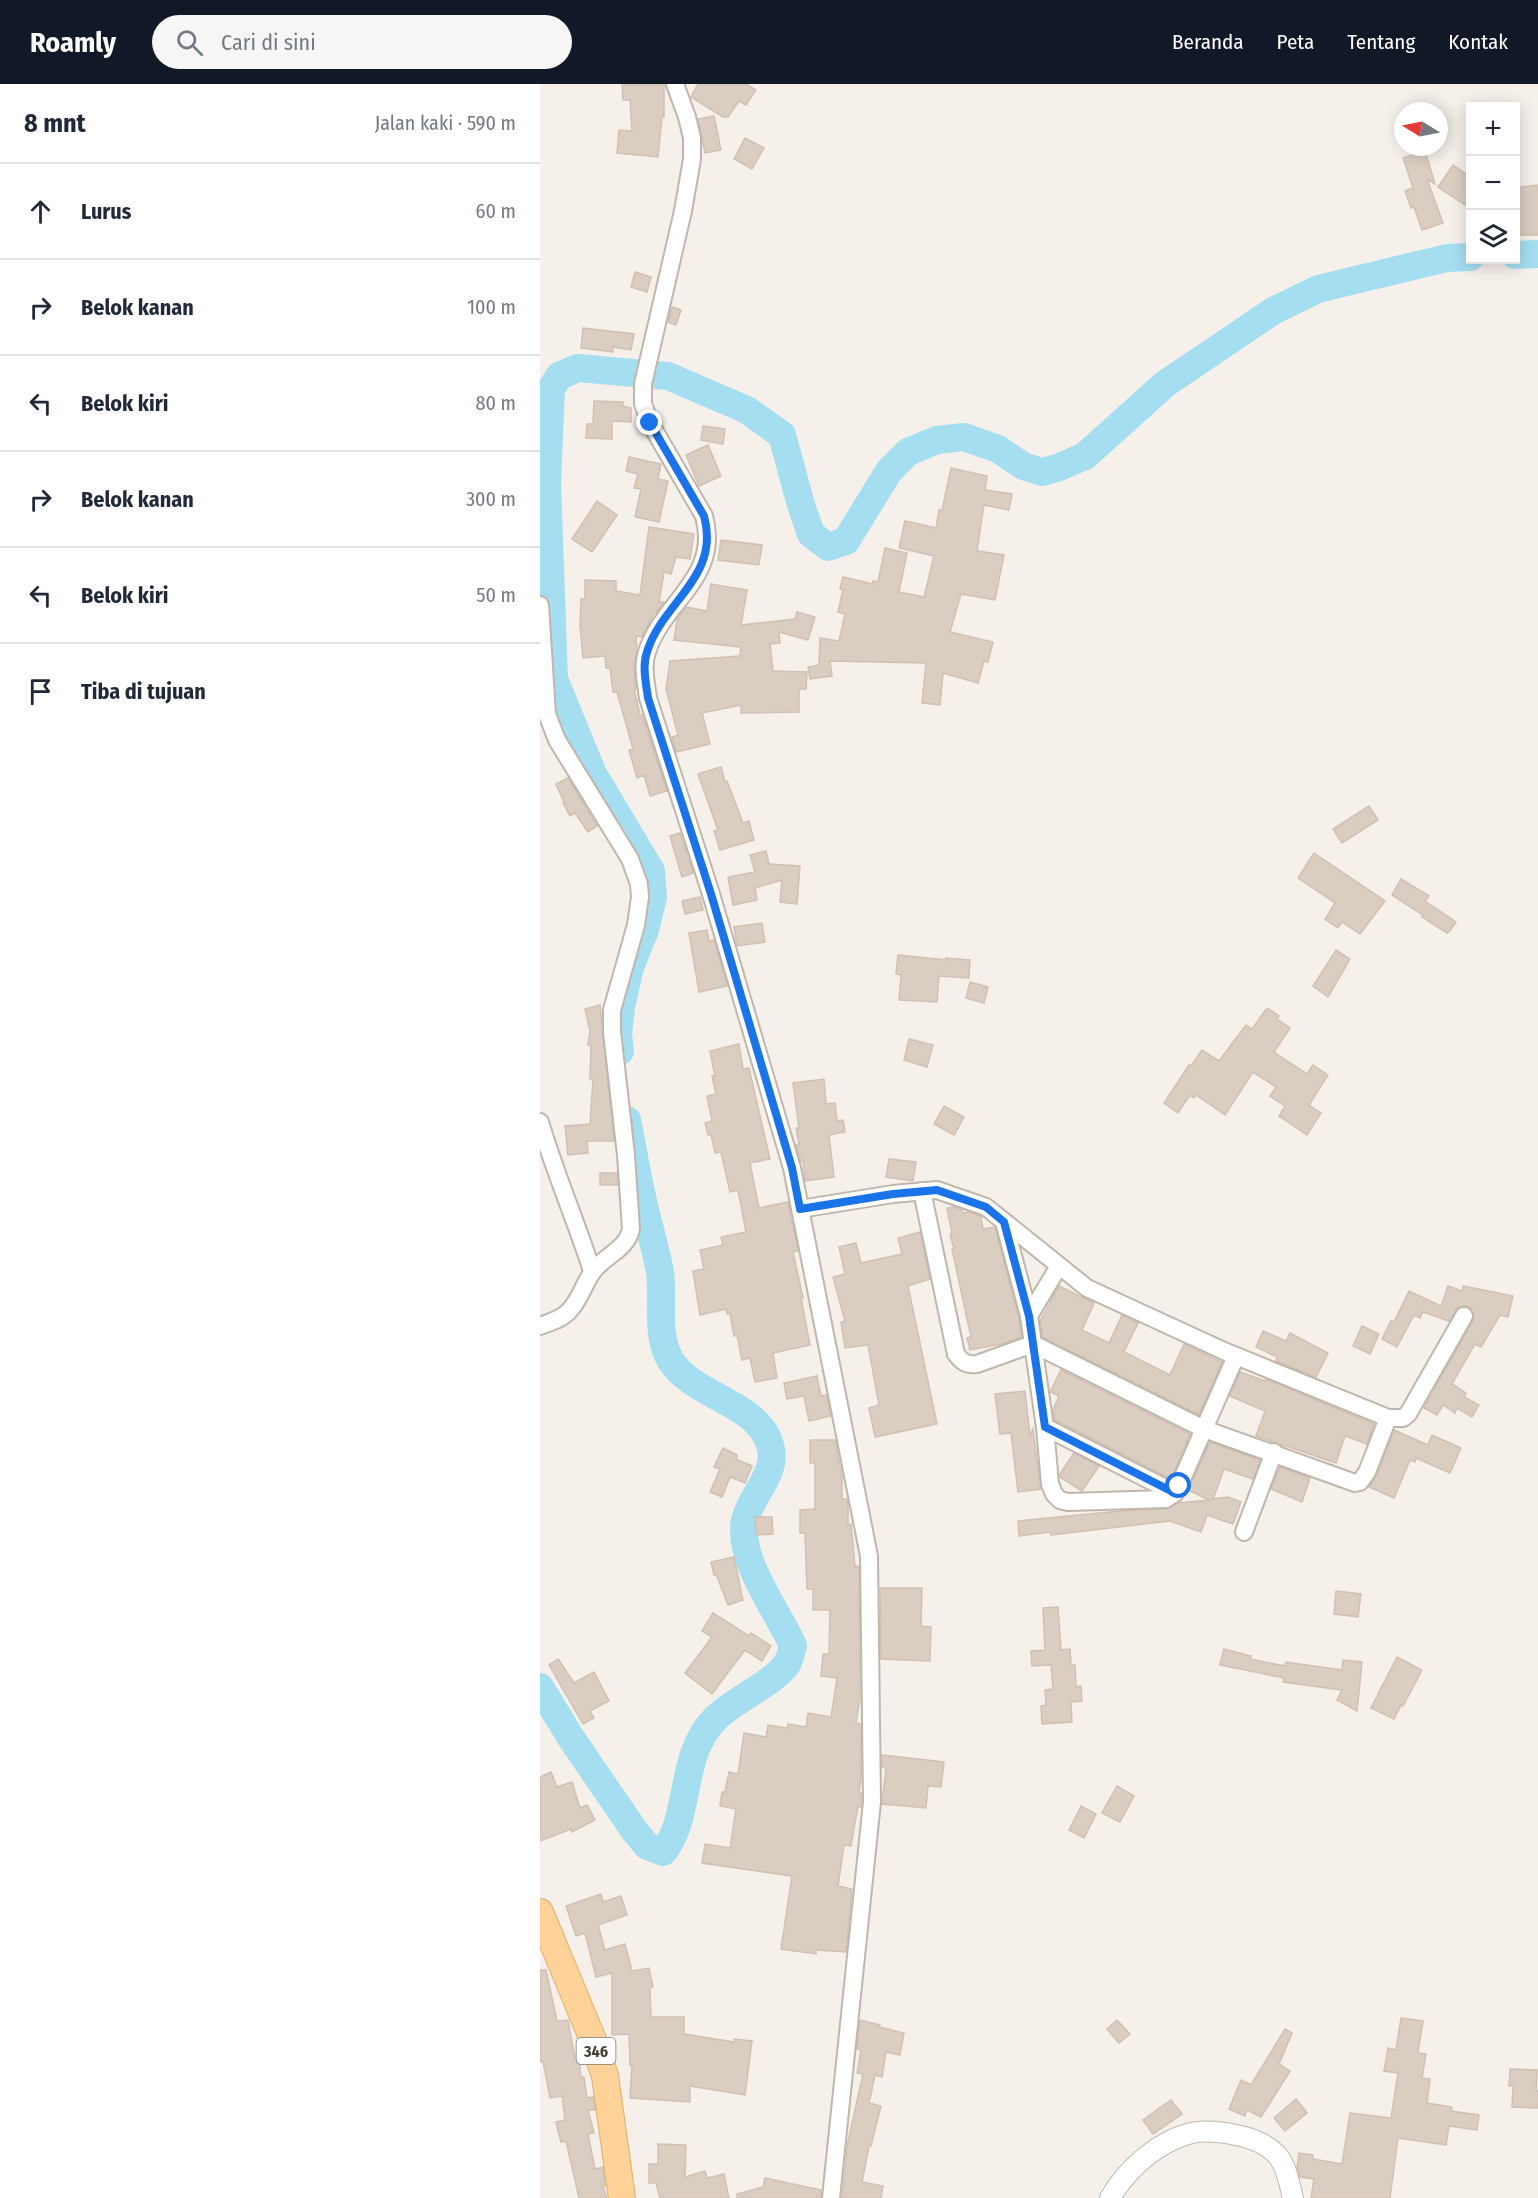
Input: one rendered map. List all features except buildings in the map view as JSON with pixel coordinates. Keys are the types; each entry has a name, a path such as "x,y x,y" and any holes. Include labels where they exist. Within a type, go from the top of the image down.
{"main road":[{"name":"346","path":"540,1912 593,2040 604,2076 622,2198"}],"street":[{"path":"678,86 692,138 692,159 683,210 643,384 643,404 650,423 704,516 708,532 705,557 696,577 654,636 646,653 648,698 711,894 792,1168 869,1556 872,1802 831,2198"},
{"path":"540,605 542,667 547,714 557,740 630,859 639,884 640,897 636,925 612,1010 612,1032 626,1155 631,1228 627,1241 592,1271 569,1312 540,1326"},
{"path":"540,1122 592,1271"},
{"path":"800,1209 937,1190 986,1207 1087,1288 1236,1356 1388,1418 1403,1418 1408,1414 1464,1317"},
{"path":"922,1191 956,1354 961,1361 977,1364 1034,1344 1204,1429 1274,1452 1349,1481 1360,1482 1367,1472 1388,1418"},
{"path":"1004,1222 1029,1316 1034,1344 1050,1485 1060,1500 1068,1502 1166,1499 1175,1493 1236,1356"},
{"path":"1029,1316 1059,1266"},
{"path":"1045,1427 1175,1493"},
{"path":"1244,1532 1274,1452"},
{"path":"1110,2198 1119,2183 1146,2157 1168,2141 1192,2133 1221,2132 1244,2136 1263,2143 1277,2156 1286,2172 1293,2198"}],"waterway":[{"path":"1520,255 1538,254"},
{"path":"620,1051 618,1034 621,1007 630,967 645,930 653,897 651,871 593,774 554,679 547,484 551,389 559,376 578,368 668,376 747,410 782,435 811,534 828,547 846,541 889,471 908,452 937,440 964,437 998,449 1023,466 1042,472 1057,468 1085,456 1165,384 1273,311 1318,289 1447,258 1466,257"},
{"path":"540,1687 571,1738 634,1830 647,1846 663,1852 678,1822 690,1769 703,1735 722,1712 771,1680 787,1664 793,1646 760,1585 747,1552 744,1535 748,1510 771,1465 770,1445 764,1431 753,1419 681,1373 666,1351 662,1329 660,1272 627,1120"}],"route":[{"path":"650,423 704,516 708,532 705,557 696,577 654,636 646,653 648,698 711,894 792,1168 800,1209 893,1194 937,1190 986,1207 1004,1222 1029,1316 1045,1427 1175,1493 1179,1486"}]}
